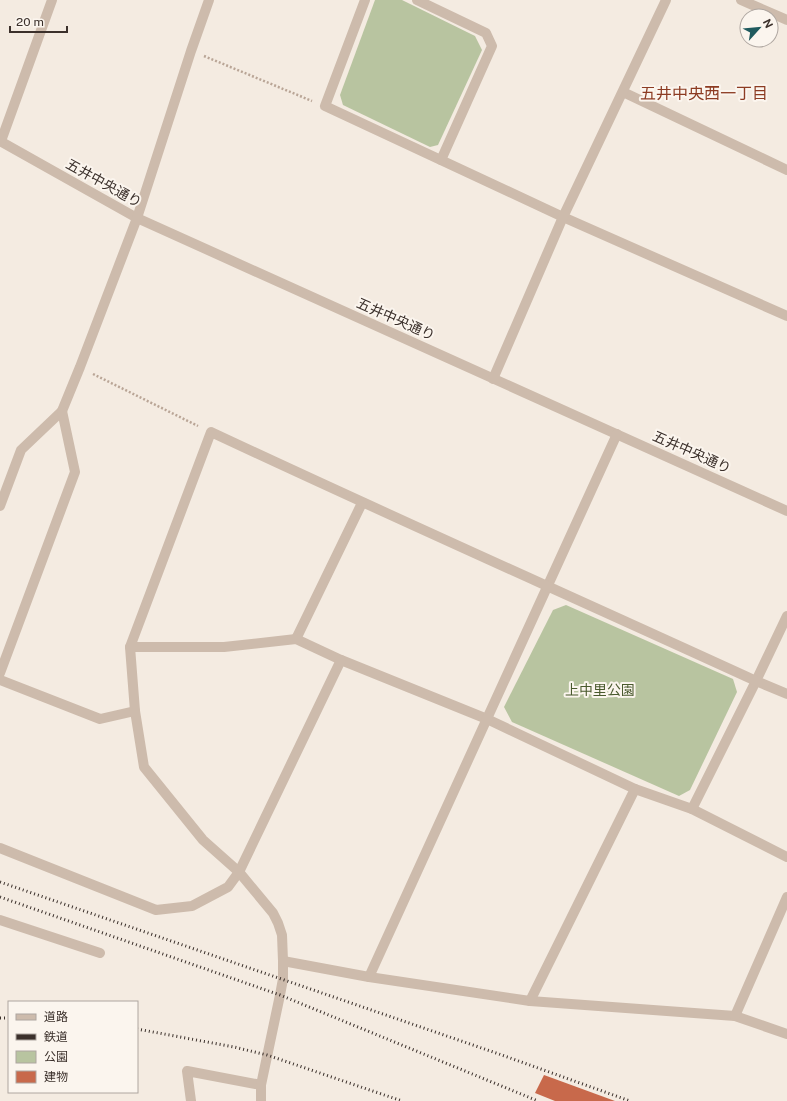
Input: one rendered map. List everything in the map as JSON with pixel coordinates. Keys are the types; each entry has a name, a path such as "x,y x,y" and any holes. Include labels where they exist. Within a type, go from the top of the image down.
{"street":[{"path":"0,141 52,0"},
{"path":"0,506 21,450 62,411 137,218 209,0"},
{"path":"365,0 325,106 563,217 787,316"},
{"path":"417,0 486,33 492,46 441,160"},
{"path":"493,379 563,217 666,0"},
{"path":"741,0 787,20"},
{"path":"623,92 787,170"},
{"name":"五井中央通り","path":"0,141 137,218 787,511"},
{"path":"0,673 75,472 62,411"},
{"path":"261,1101 261,1085 280,995 283,961 282,935 273,913 239,872 203,840 144,767 135,711 130,647 211,432 362,503 787,694"},
{"path":"370,977 617,434"},
{"path":"296,639 362,503"},
{"path":"692,809 787,616"},
{"path":"130,647 224,647 296,639 341,660 487,719 635,789 692,809 787,857"},
{"path":"0,848 156,910 192,906 228,887 239,872 341,660"},
{"path":"0,680 100,719 135,711"},
{"path":"530,1001 635,789"},
{"path":"735,1016 787,897"},
{"path":"0,920 100,953"},
{"path":"283,961 370,977 530,1001 735,1016 787,1034"},
{"path":"191,1101 187,1071 261,1085"}],"path":[{"path":"191,51 325,106"},
{"path":"80,367 211,432"}],"green space":[{"path":"375,0 402,0 475,36 482,50 438,145 430,147 343,105 340,95"},
{"name":"上中里公園","path":"566,605 733,679 737,692 690,790 679,796 512,722 504,707 553,610"}],"building":[{"path":"544,1075 615,1101 555,1101 535,1093"}],"railway":[{"path":"0,882 499,1054 630,1101"},
{"path":"0,897 280,995 538,1101"},
{"path":"0,1018 8,1018"},
{"path":"138,1029 234,1047 267,1055 402,1101"}],"district":[{"name":"五井中央西一丁目","path":"704,93"}]}
